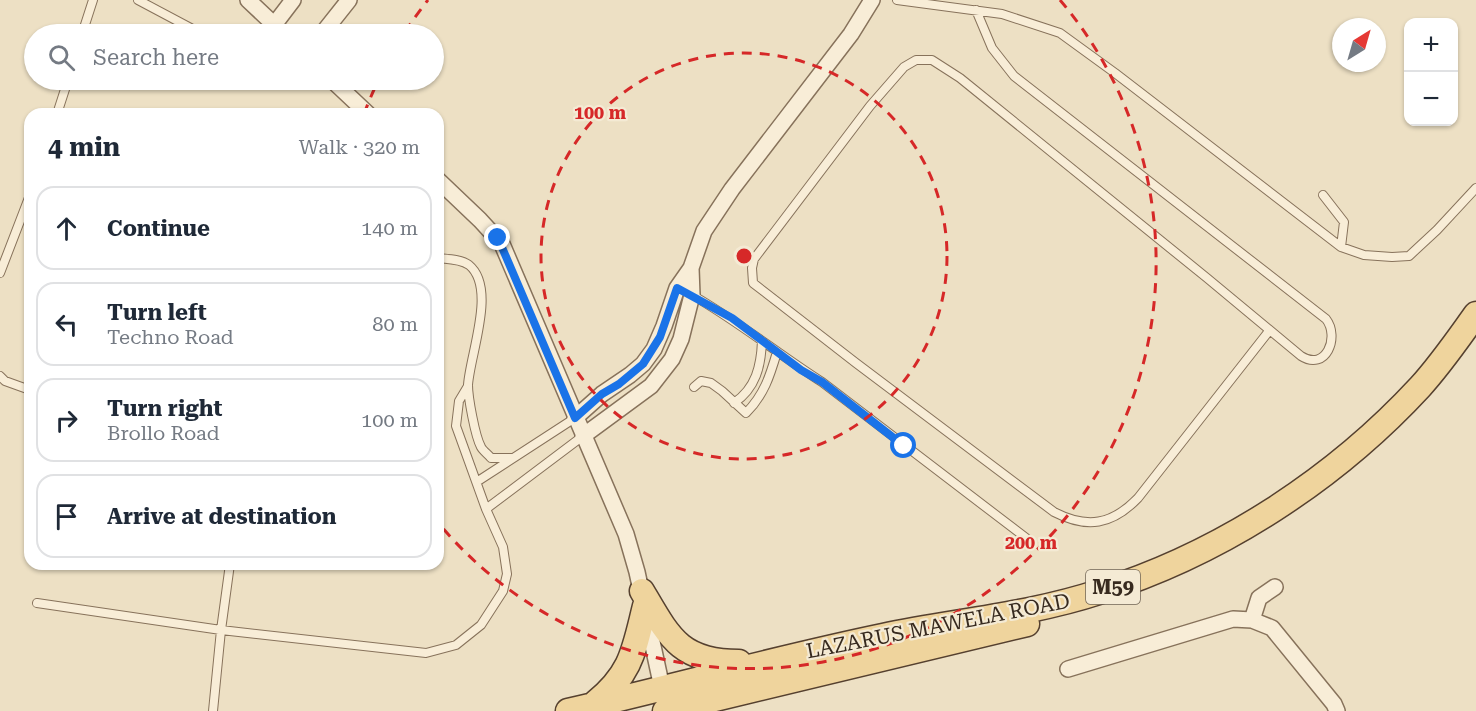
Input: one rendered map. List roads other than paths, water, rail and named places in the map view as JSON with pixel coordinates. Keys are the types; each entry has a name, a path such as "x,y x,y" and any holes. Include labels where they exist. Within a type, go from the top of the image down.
{"main road":[{"name":"LAZARUS MAWELA ROAD","path":"665,705 776,660 883,636 1067,601 1131,581 1183,559 1263,516 1345,456 1420,387 1476,314"},
{"name":"LAZARUS MAWELA ROAD","path":"665,705 1053,617 1141,590 1207,560 1266,527 1347,469 1408,416 1476,337"},
{"path":"643,599 672,637 696,656 726,662 776,660"},
{"path":"580,708 619,681 628,667 634,650 643,599"},
{"name":"M59","path":"580,708 665,705"}],"street":[{"path":"248,0 273,24"},
{"path":"282,24 293,0"},
{"path":"330,24 349,0"},
{"path":"575,418 602,394 619,384 643,364 660,337 677,288 691,268 704,231 851,34 872,0"},
{"path":"343,90 362,108"},
{"path":"444,186 502,244 626,534 643,599 665,705"},
{"path":"583,436 635,399 660,376 672,359 681,339 692,296 691,268"},
{"path":"1252,620 1259,598 1275,586"},
{"path":"1068,669 1233,619 1252,620 1272,628 1334,704 1337,711"}],"lane":[{"path":"85,24 93,0"},
{"path":"138,0 183,24"},
{"path":"897,0 1002,14 1060,33 1341,247 1364,255 1392,257 1409,255 1437,230 1476,188"},
{"path":"976,10 992,48 1014,76 1315,308 1329,323 1332,337 1331,344 1323,357 1317,361 1309,361 1269,331 1208,278 960,78 932,60 916,60 904,67 870,106 754,259 753,282 1054,512 1075,522 1095,522 1125,511 1138,498 1269,331"},
{"path":"59,108 65,90"},
{"path":"1323,195 1344,222 1341,247"},
{"path":"0,273 24,211"},
{"path":"444,259 469,265 479,279 482,300 468,386 476,429 482,448 490,458 513,459"},
{"path":"677,288 732,318 822,382 1030,541"},
{"path":"734,403 743,397 758,375 762,358 762,341"},
{"path":"694,387 701,381 711,383 746,413 760,397 769,380 777,352"},
{"path":"0,376 5,381 21,388"},
{"path":"0,385 24,389"},
{"path":"37,603 221,630 426,652 456,645 481,625 503,591 507,574 503,547 486,509 478,481 456,426 459,401 468,386"},
{"path":"478,481 575,418"},
{"path":"486,509 583,436"},
{"path":"213,711 229,570"}]}
